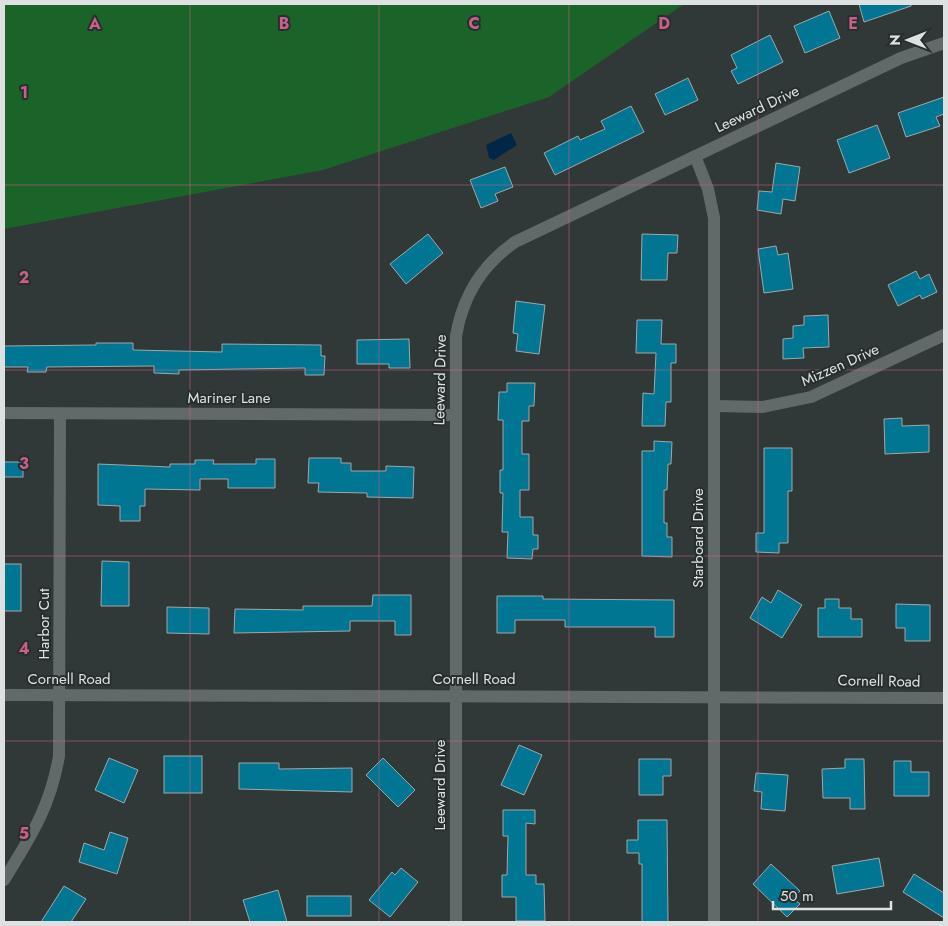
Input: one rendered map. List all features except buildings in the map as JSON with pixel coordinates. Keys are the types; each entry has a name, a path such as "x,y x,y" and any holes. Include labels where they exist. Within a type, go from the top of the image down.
{"street":[{"name":"Leeward Drive","path":"456,922 456,336 458,322 474,283 492,260 515,242 901,58 944,44"},
{"name":"Starboard Drive","path":"695,156 708,189 714,218 714,922"},
{"name":"Mizzen Drive","path":"714,406 763,407 804,399 836,387 944,335"},
{"name":"Mariner Lane","path":"4,413 455,415"},
{"name":"Harbor Cut","path":"4,880 39,824 52,787 59,756 60,414"},
{"name":"Cornell Road","path":"4,695 944,698"}],"green space":[{"path":"4,4 684,4 549,97 323,170 4,229"}],"water":[{"path":"511,133 517,145 494,160 489,158 486,145"}]}
